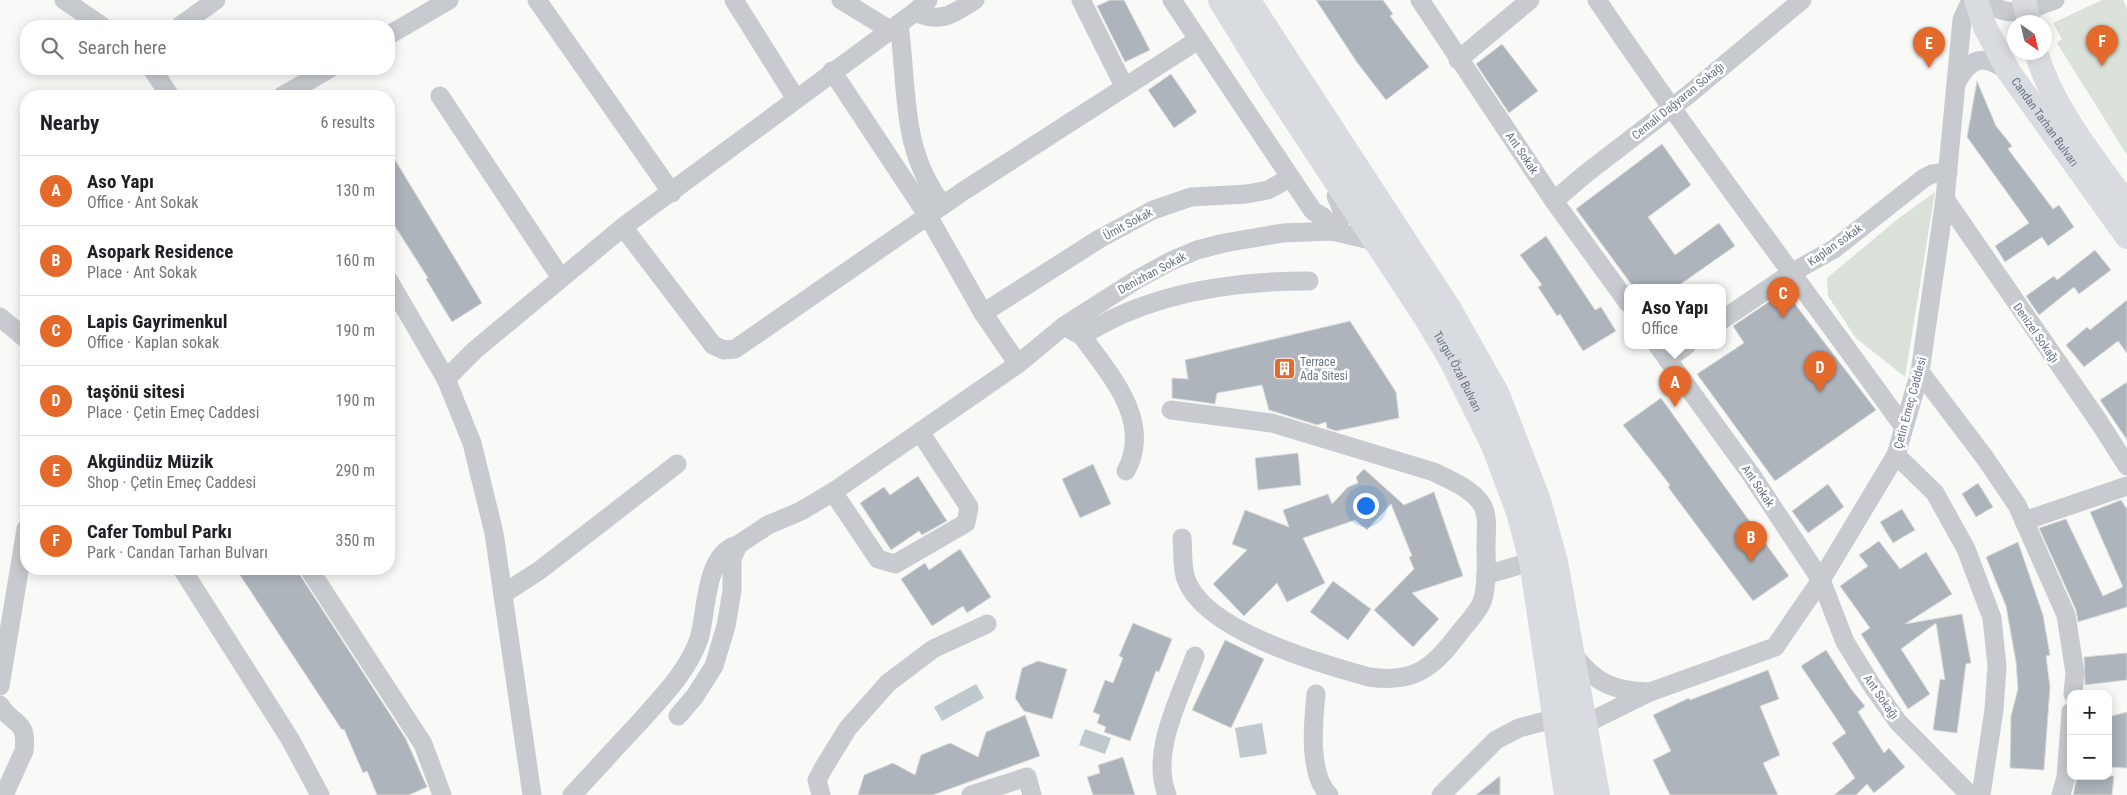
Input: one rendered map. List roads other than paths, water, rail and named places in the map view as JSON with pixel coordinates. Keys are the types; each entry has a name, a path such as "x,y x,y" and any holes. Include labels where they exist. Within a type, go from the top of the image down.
{"highway":[{"path":"1204,0 1366,239 1428,318"},
{"name":"Turgut Özal Bulvarı","path":"1222,0 1272,81 1428,318 1453,360 1495,445 1520,512 1533,560 1568,795"},
{"name":"Turgut Özal Bulvarı","path":"1246,0 1448,310 1496,395 1537,501 1554,562 1585,724 1596,795"},
{"path":"1264,0 1435,268 1453,300 1496,395"}],"main road":[{"name":"Candan Tarhan Bulvarı","path":"1976,0 1985,27 2009,72 2127,237"},
{"name":"Candan Tarhan Bulvarı","path":"2039,60 2070,125 2127,204"}],"street":[{"path":"64,0 93,20"},
{"path":"188,20 216,0"},
{"path":"395,31 449,0"},
{"path":"536,0 672,193"},
{"path":"734,0 796,99"},
{"path":"841,0 895,27"},
{"path":"446,379 475,350 622,227 672,193 832,71 922,6 932,19 947,16 975,0"},
{"path":"1081,0 1122,82"},
{"path":"1172,0 1290,178 1313,211 1323,217 1332,231 1341,221 1343,211 1336,196"},
{"name":"Ant Sokak","path":"1420,0 1458,60 1554,202 1624,298"},
{"path":"1458,60 1530,0"},
{"path":"1597,0 1671,109 1793,272 1903,426"},
{"name":"Cemali Dağyaran Sokağı","path":"1554,202 1584,175 1671,109 1802,0"},
{"name":"Çetin Emeç Caddesi","path":"1585,724 1650,692 1775,647 1821,580 1896,455 1920,372 1945,199 1962,20 1971,0"},
{"path":"1987,0 1999,10 2028,14 2056,0"},
{"path":"895,27 909,133 936,211 983,313 1018,364"},
{"path":"622,227 713,345 730,350 936,211 1198,40"},
{"path":"1956,83 1965,67 1974,62 1991,62 2009,72"},
{"path":"832,71 936,211"},
{"path":"156,75 166,90"},
{"path":"292,90 319,75"},
{"path":"440,96 561,278"},
{"name":"Kaplan sokak","path":"1726,317 1793,272 1834,249 1924,178 1940,172 1948,172"},
{"name":"Ümit Sokak","path":"983,313 1099,239 1153,210 1192,197 1268,190 1290,178"},
{"name":"Denizel Sokağı","path":"1945,199 2127,466"},
{"name":"Denizhan Sokak","path":"572,795 680,675 699,638 705,596 710,580 727,550 768,525 801,511 833,492 1018,364 1064,326 1136,280 1197,250 1259,236 1332,231 1366,239"},
{"path":"1082,336 1116,316 1188,294 1228,285 1264,281 1309,281"},
{"path":"395,291 446,379 472,443 494,533 532,795"},
{"path":"0,317 20,334"},
{"path":"1064,326 1082,336 1119,387 1130,409 1135,430 1134,457 1126,472"},
{"name":"Ant Sokak","path":"1662,352 1750,473 1821,580"},
{"path":"1920,372 1985,458 2017,505 2066,615 2076,673 2074,690"},
{"path":"1171,410 1272,423 1434,472 1450,480 1472,494 1482,504 1486,516 1486,575 1481,603 1447,650 1426,670 1410,677 1381,679 1356,674 1276,646 1229,625 1195,595 1185,577 1182,538"},
{"path":"833,492 878,558 895,564 966,523 969,507 920,432"},
{"path":"1896,455 1935,493 1966,549 1992,618 1997,666 1994,710 1981,795"},
{"path":"503,594 540,570 677,464"},
{"path":"2024,521 2127,486"},
{"path":"678,716 695,696 714,666 726,626 732,591 732,559 738,545"},
{"path":"1486,575 1533,560"},
{"path":"0,686 20,565"},
{"path":"186,575 290,739 320,795"},
{"path":"313,575 423,744 442,795"},
{"name":"Ant Sokağı","path":"1821,580 1845,642 1873,687 1898,722 1970,795"},
{"path":"820,795 817,780 824,767 848,728 888,683 932,649 987,624"},
{"name":"Çetin Emeç Caddesi","path":"1571,652 1586,671 1606,685 1627,691 1650,692"},
{"path":"1167,795 1160,767 1162,748 1195,656"},
{"path":"1316,694 1313,727 1318,776 1329,795"},
{"path":"0,705 21,725 25,743 24,751 4,795"},
{"path":"1441,795 1496,740 1519,728 1557,718"},
{"path":"2062,795 2066,777 2069,735"},
{"path":"971,795 1027,777 1032,795"}],"place":[{"name":"Cafer Tombul Parkı","path":"2102,66"},
{"name":"Akgündüz Müzik","path":"1929,68"},
{"name":"Lapis Gayrimenkul","path":"1783,318"},
{"name":"Terrace Ada Sitesi","path":"1284,369"},
{"name":"taşönü sitesi","path":"1820,392"},
{"name":"Aso Yapı","path":"1675,407"},
{"name":"Asopark Residence","path":"1751,562"}]}
